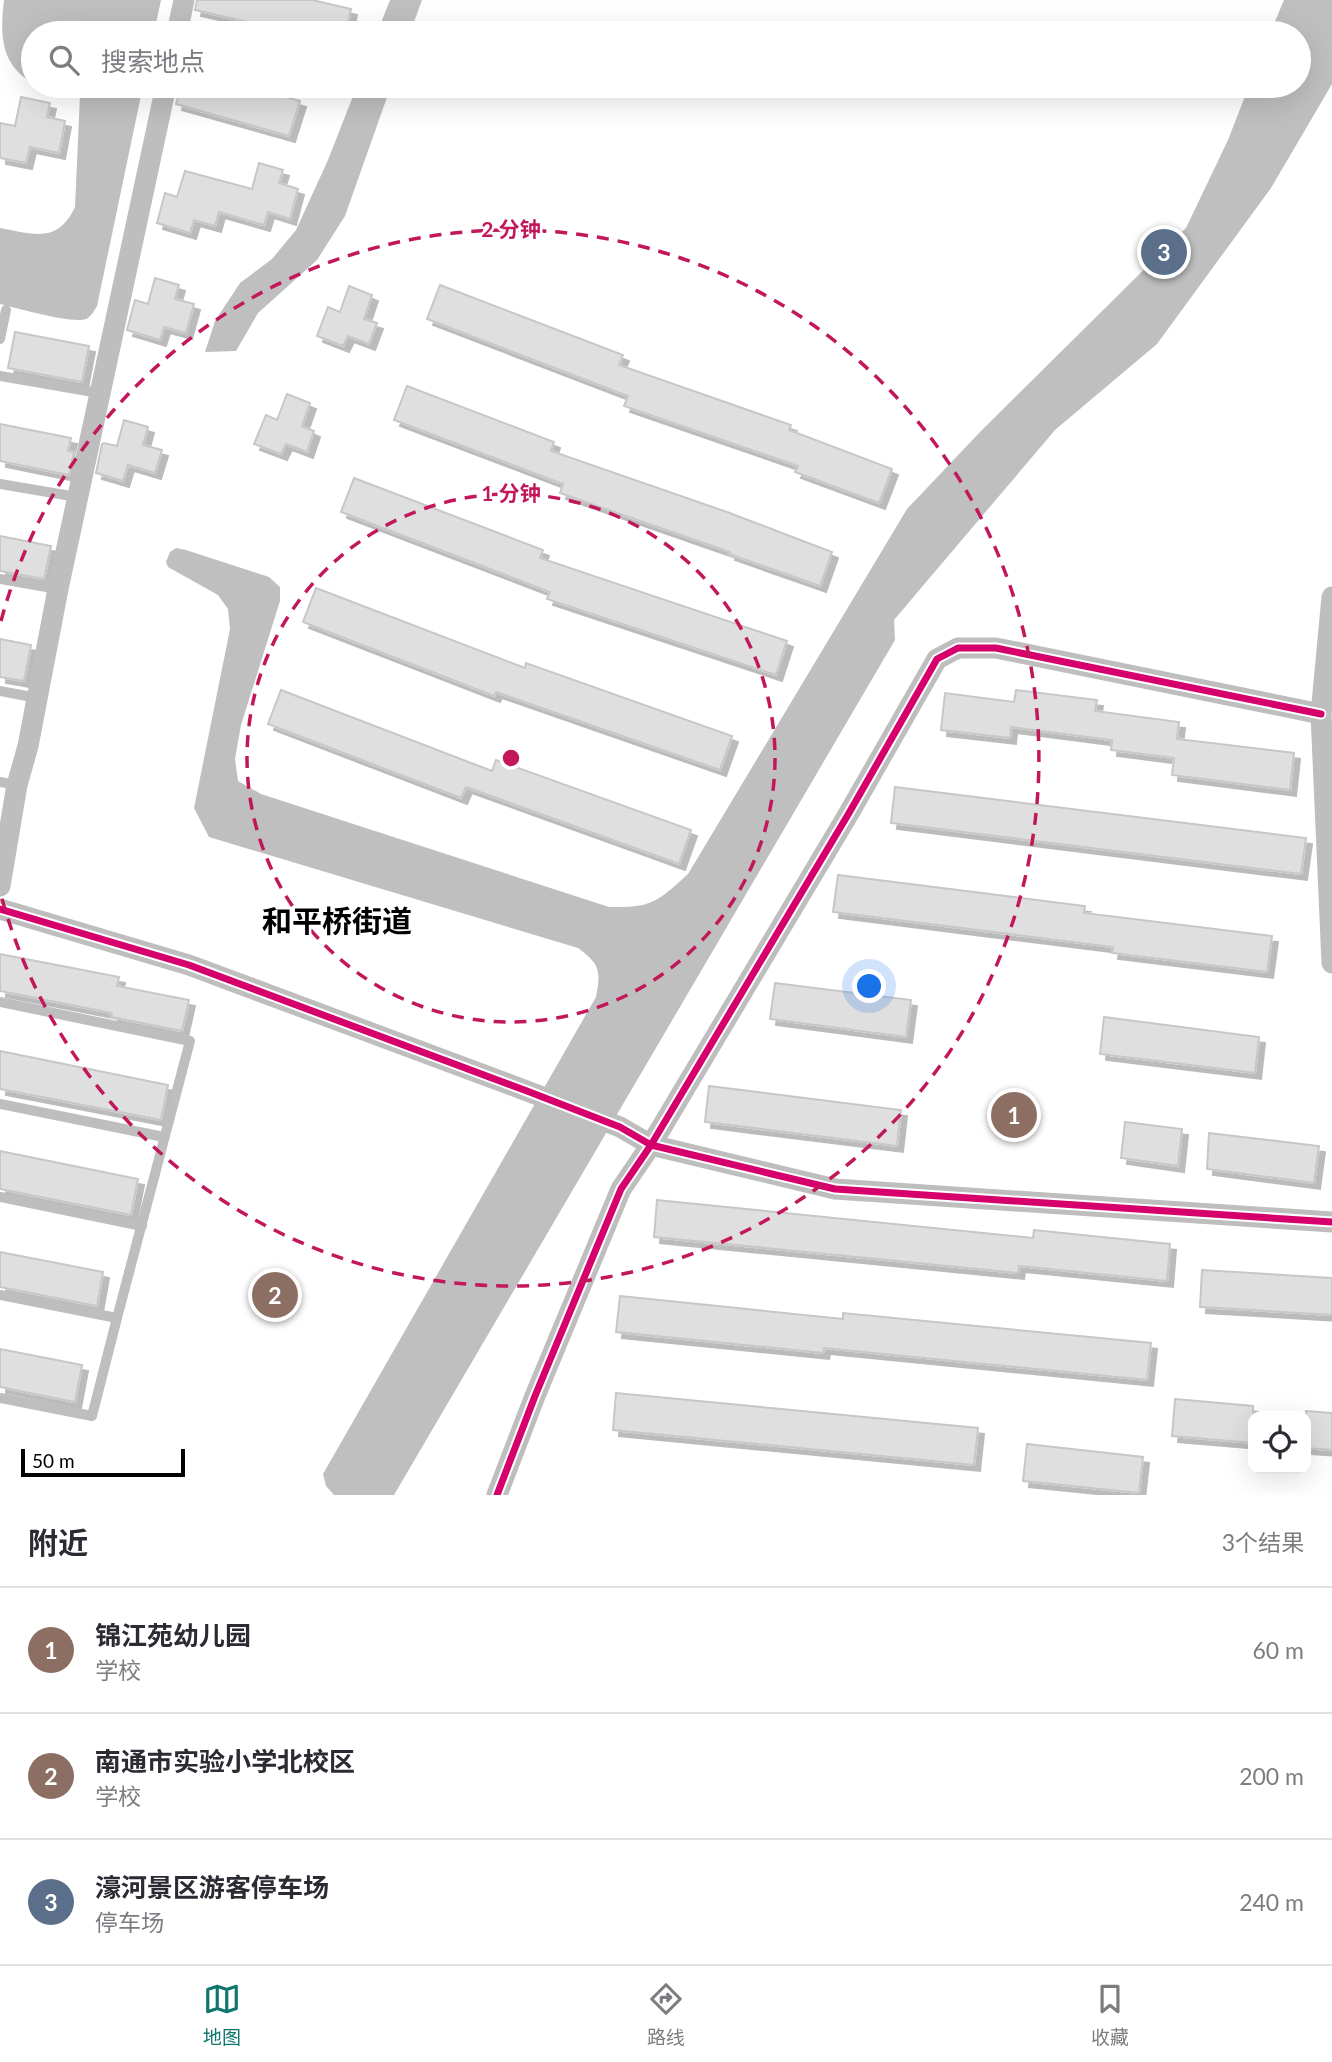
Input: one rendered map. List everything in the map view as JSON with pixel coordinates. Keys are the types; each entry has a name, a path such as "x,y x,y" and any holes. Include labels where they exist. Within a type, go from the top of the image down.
{"street":[{"path":"180,21 184,0"},
{"path":"0,886 8,783 37,698 77,497 163,98"},
{"path":"1332,597 1321,714 1332,964"},
{"path":"497,1495 621,1189 651,1144 842,825 937,659 958,648 996,648 1321,714"},
{"path":"0,909 189,965 620,1127 651,1144 835,1188 1332,1222"}],"lane":[{"path":"0,339 6,310"},
{"path":"0,376 99,393"},
{"path":"0,484 77,497"},
{"path":"0,579 58,589"},
{"path":"0,691 37,698"},
{"path":"0,1002 190,1041 92,1416 0,1398"},
{"path":"0,1104 164,1137"},
{"path":"0,1197 142,1226"},
{"path":"0,1295 117,1318"}],"shaded area":[{"path":"4,0 161,0 157,21 21,21 21,75 8,58 2,25"},
{"path":"390,0 422,0 414,21 382,21"},
{"path":"1284,0 1332,0 1332,84 1271,188 1157,344 1055,430 894,620 895,640 394,1495 334,1495 326,1486 323,1474 596,997 598,974 595,964 578,948 209,837 194,808 230,629 228,609 218,595 168,567 166,562 170,552 176,548 186,550 269,577 280,587 280,601 241,725 235,759 238,781 261,794 609,907 635,906 653,901 688,874 907,509 981,431 1186,228 1228,140 1244,98 1311,98 1311,21 1275,21"},
{"path":"80,98 140,98 97,306 91,315 79,320 57,318 0,304 0,228 44,234 61,227 75,207"},
{"path":"352,98 387,98 345,216 317,260 258,313 236,351 205,352 215,321 240,283 272,259 296,230"}],"building":[{"path":"197,0 312,0 351,9 348,21 243,21 195,10"},
{"path":"21,97 50,103 47,117 65,121 59,153 30,147 26,163 0,158 0,123 15,126"},
{"path":"178,98 289,98 300,101 289,136 176,104"},
{"path":"259,163 283,170 279,183 298,189 290,219 268,212 264,225 219,212 215,226 194,220 190,233 157,223 165,193 177,197 185,171 252,189"},
{"path":"155,278 179,285 175,299 194,304 186,333 164,327 160,340 127,330 135,300 148,304"},
{"path":"440,285 623,355 619,365 791,425 789,430 892,469 879,503 795,472 798,466 624,406 628,396 427,319"},
{"path":"349,286 372,295 364,319 377,323 369,344 348,336 343,346 317,336 328,307 340,312"},
{"path":"15,332 89,346 82,382 8,368"},
{"path":"407,386 554,442 551,451 727,512 832,552 820,586 560,493 563,484 394,420"},
{"path":"287,394 310,403 302,426 314,431 307,452 286,444 281,454 254,444 266,415 277,420"},
{"path":"124,420 148,427 143,445 162,450 155,473 128,465 123,481 96,473 102,444 117,446"},
{"path":"0,424 71,438 68,451 74,452 69,475 0,461"},
{"path":"354,478 543,550 540,558 787,641 776,675 547,599 550,592 341,512"},
{"path":"0,536 51,546 44,579 0,571"},
{"path":"316,588 525,668 526,663 732,736 720,770 496,692 494,696 303,622"},
{"path":"0,639 31,645 24,681 0,677"},
{"path":"281,690 492,771 496,760 691,830 679,864 466,787 461,798 268,724"},
{"path":"1016,690 1097,700 1095,711 1179,722 1177,739 1294,753 1290,790 1172,775 1174,758 1111,750 1112,740 1011,727 1010,738 941,730 945,693 1014,702"},
{"path":"895,787 1306,838 1301,874 891,823"},
{"path":"838,875 1085,906 1084,913 1272,936 1267,972 1112,953 1113,947 833,912"},
{"path":"0,954 119,977 117,986 189,1000 182,1031 111,1017 112,1013 0,991"},
{"path":"775,983 911,1000 906,1037 770,1019"},
{"path":"1104,1017 1259,1037 1255,1073 1100,1054"},
{"path":"0,1051 168,1085 161,1120 0,1089"},
{"path":"709,1086 901,1110 897,1146 705,1122"},
{"path":"1125,1122 1182,1129 1178,1166 1121,1158"},
{"path":"1209,1133 1319,1146 1314,1183 1207,1169"},
{"path":"0,1151 138,1179 131,1215 0,1189"},
{"path":"657,1200 1033,1238 1034,1230 1170,1244 1167,1281 1019,1266 1018,1273 654,1237"},
{"path":"0,1252 103,1272 97,1306 0,1287"},
{"path":"1202,1270 1332,1278 1332,1315 1200,1307"},
{"path":"620,1296 843,1319 843,1313 1151,1343 1147,1380 824,1348 823,1353 616,1332"},
{"path":"0,1349 82,1365 75,1402 0,1387"},
{"path":"616,1393 978,1428 974,1465 613,1430"},
{"path":"1175,1399 1253,1406 1253,1411 1248,1411 1248,1443 1172,1436"},
{"path":"1311,1411 1332,1413 1332,1450 1311,1448"},
{"path":"1027,1444 1143,1457 1139,1493 1023,1481"}],"cycle path":[{"path":"497,1495 621,1189 651,1145 849,813 937,659 958,648 996,648 1321,714"},
{"path":"0,909 189,965 620,1127 651,1145 835,1189 1332,1222"}],"place":[{"name":"濠河景区游客停车场","path":"1164,252"},
{"name":"锦江苑幼儿园","path":"1014,1115"},
{"name":"南通市实验小学北校区","path":"275,1295"}],"district":[{"name":"和平桥街道","path":"337,922"}]}
